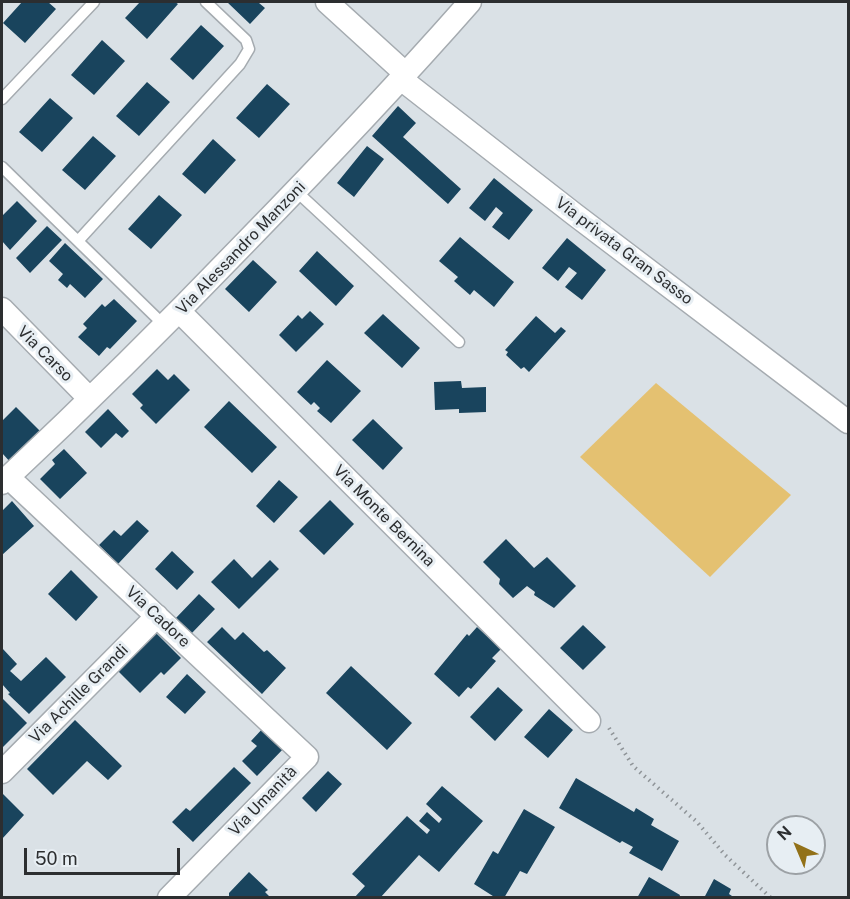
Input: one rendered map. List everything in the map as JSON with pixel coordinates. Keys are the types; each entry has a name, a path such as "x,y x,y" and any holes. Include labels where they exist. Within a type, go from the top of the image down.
{"street":[{"name":"Via privata Gran Sasso","path":"327,2 404,77 574,214 849,422"},
{"name":"Via Alessandro Manzoni","path":"5,480 172,318 296,191 404,77 470,2"},
{"name":"Via Carso","path":"2,309 89,398"},
{"name":"Via Monte Bernina","path":"172,318 589,721"},
{"name":"Via Cadore","path":"5,480 157,616 307,757"},
{"name":"Via Achille Grandi","path":"2,772 157,616"},
{"name":"Via Umanità","path":"169,897 307,757"}],"lane":[{"path":"2,99 94,2"},
{"path":"78,241 240,64 249,49 246,40 206,2"},
{"path":"2,167 78,241 172,318"},
{"path":"296,191 459,342"}],"path":[{"path":"589,721 595,720 608,725 633,766 697,822 725,855 771,897"}],"shaded area":[{"path":"656,383 791,495 710,577 580,457"}],"building":[{"path":"22,2 48,2 56,9 25,43 3,23"},
{"path":"140,2 175,2 178,4 147,39 125,18"},
{"path":"227,2 261,2 259,3 265,8 250,24"},
{"path":"201,25 224,46 193,80 170,59"},
{"path":"102,40 125,61 94,95 71,75"},
{"path":"147,82 170,102 139,136 116,116"},
{"path":"267,84 290,104 259,138 236,118"},
{"path":"50,98 73,118 42,152 19,132"},
{"path":"398,106 416,123 403,137 461,189 448,204 372,136"},
{"path":"93,136 116,156 85,190 62,170"},
{"path":"213,139 236,160 205,194 182,174"},
{"path":"367,146 384,159 354,197 337,183"},
{"path":"494,178 533,210 509,240 492,227 503,213 496,207 485,221 469,208"},
{"path":"159,195 182,215 151,249 128,229"},
{"path":"17,201 37,221 10,250 2,241 2,216"},
{"path":"47,226 62,240 30,273 16,258"},
{"path":"460,237 514,282 494,307 474,290 470,295 454,281 458,277 439,261"},
{"path":"567,238 606,270 582,300 565,287 577,273 569,267 558,281 542,268"},
{"path":"65,243 103,279 85,298 70,284 67,288 58,280 63,274 49,261"},
{"path":"317,251 354,286 336,306 299,271"},
{"path":"253,260 277,282 249,312 225,289"},
{"path":"114,299 137,321 110,349 107,347 99,356 78,337 87,328 83,324 102,304 105,307"},
{"path":"310,311 324,324 296,352 279,335 298,315 302,319"},
{"path":"383,314 420,348 402,368 364,333"},
{"path":"536,316 555,333 561,327 566,331 529,372 524,367 521,369 506,355 508,352 505,350"},
{"path":"327,360 361,391 331,423 317,411 320,408 314,402 311,405 297,392"},
{"path":"157,369 168,380 174,374 190,390 156,424 140,408 143,405 132,394"},
{"path":"461,381 462,388 486,387 486,412 459,413 459,409 435,410 434,382"},
{"path":"229,401 277,447 252,473 204,427"},
{"path":"16,407 43,434 12,464 2,453 2,421"},
{"path":"108,409 129,431 122,438 116,433 101,448 85,432"},
{"path":"373,419 403,448 383,470 352,440"},
{"path":"64,449 87,473 60,499 40,479 55,464 52,460"},
{"path":"279,480 298,497 274,523 256,506"},
{"path":"330,500 354,524 324,555 299,531"},
{"path":"12,501 34,526 2,555 2,511"},
{"path":"137,520 149,531 118,564 99,545 114,530 121,536"},
{"path":"506,539 534,568 547,557 576,586 554,608 534,595 535,592 527,586 513,598 499,584 500,579 483,562"},
{"path":"172,551 194,572 177,590 155,569"},
{"path":"234,559 252,578 270,560 279,569 239,609 211,582"},
{"path":"71,570 98,597 76,621 48,594"},
{"path":"199,594 215,609 191,634 175,619"},
{"path":"583,625 606,647 583,670 560,648"},
{"path":"222,627 235,640 243,632 264,652 267,650 286,668 262,694 207,642"},
{"path":"477,627 501,649 492,658 496,661 471,689 468,687 459,697 434,674 467,634 469,636"},
{"path":"155,632 181,658 164,675 161,672 140,693 117,670"},
{"path":"2,648 17,664 10,671 21,681 46,657 66,677 29,714 8,694 10,693 2,684"},
{"path":"351,666 412,723 387,750 326,693"},
{"path":"187,674 206,692 185,714 166,697"},
{"path":"498,687 523,710 495,741 470,717"},
{"path":"2,698 27,723 2,748"},
{"path":"549,709 573,730 548,758 524,737"},
{"path":"75,720 122,766 108,780 87,761 53,795 27,769"},
{"path":"265,726 286,746 257,776 242,761 257,746 251,741"},
{"path":"234,767 251,783 193,842 172,822 186,808 190,811"},
{"path":"328,771 342,784 316,812 302,798"},
{"path":"576,778 634,812 636,808 654,819 651,825 679,841 662,871 629,853 633,847 622,841 620,843 559,808"},
{"path":"442,786 483,821 439,872 419,855 380,898 354,898 365,886 352,874 407,816 427,834 430,830 419,821 427,812 439,823 442,819 426,804"},
{"path":"2,793 24,815 2,839"},
{"path":"524,809 555,827 527,874 520,871 504,898 496,898 474,884 493,851 498,854"},
{"path":"249,872 268,890 265,892 271,898 229,898 229,893"},
{"path":"649,877 680,895 679,898 637,898"},
{"path":"714,879 731,889 729,894 735,898 704,898"}]}
